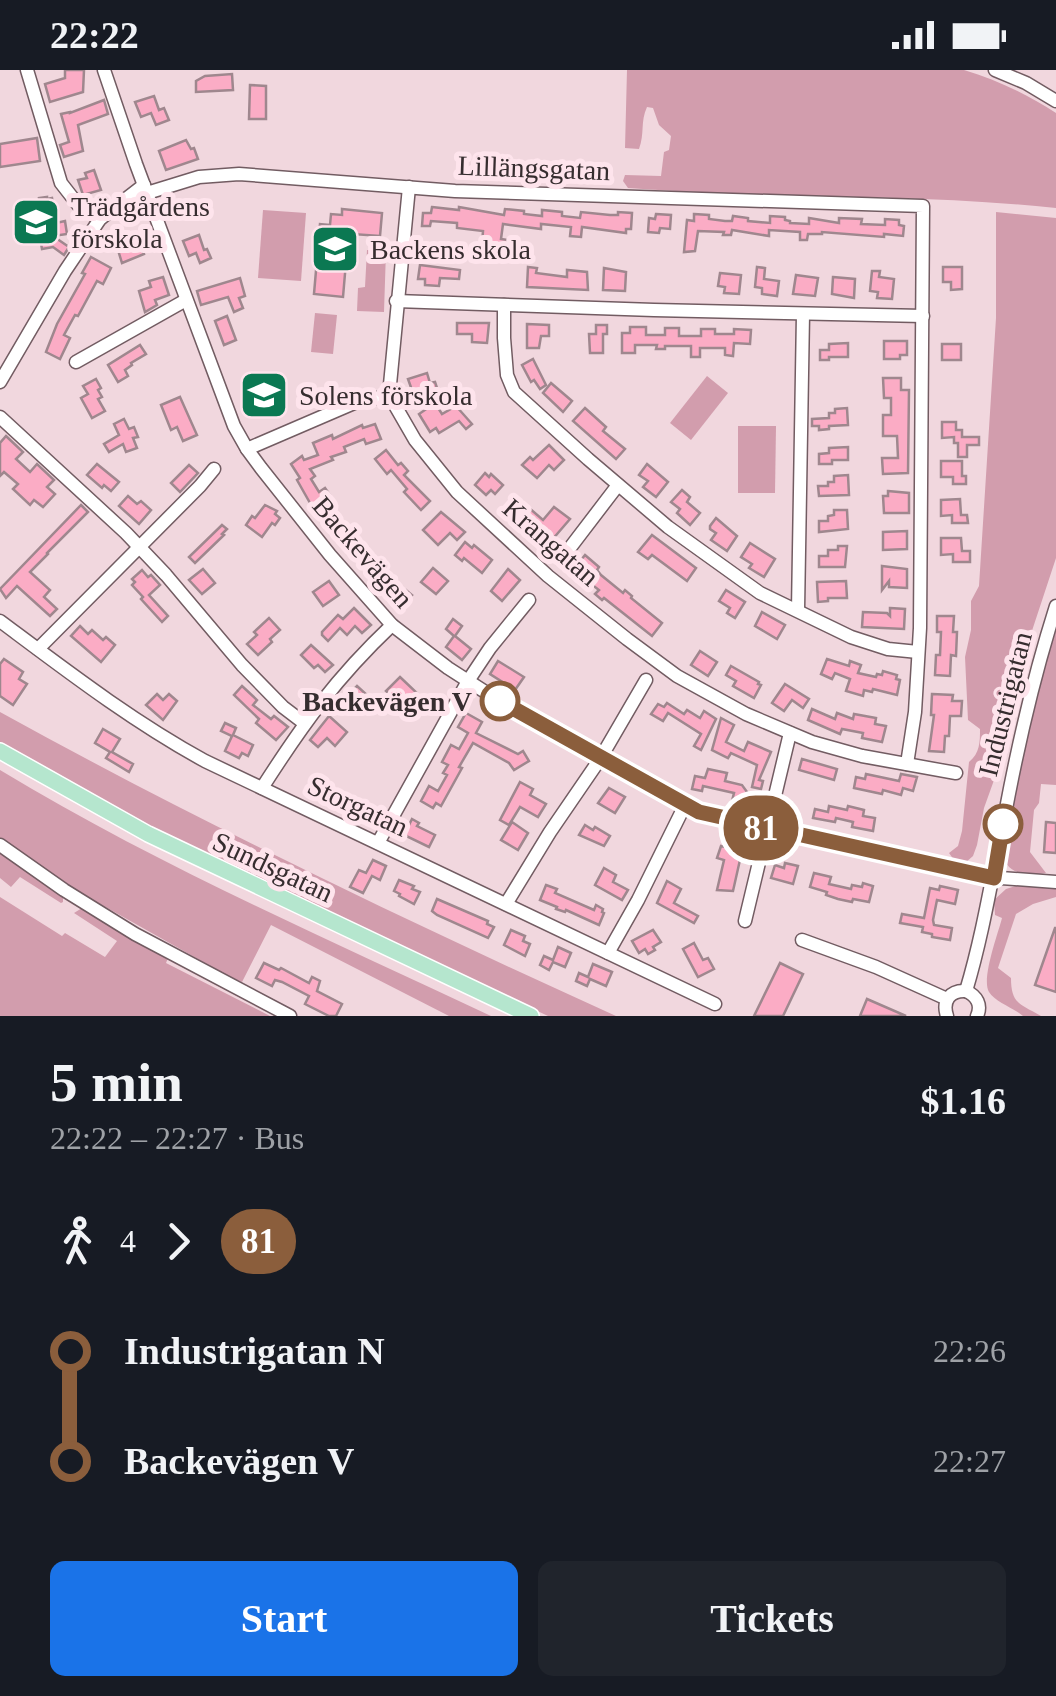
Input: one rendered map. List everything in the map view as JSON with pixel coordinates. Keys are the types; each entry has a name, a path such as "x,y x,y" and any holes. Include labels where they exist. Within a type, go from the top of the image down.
{"main road":[{"name":"Sundsgatan","path":"0,751 148,834 531,1016"}],"street":[{"path":"27,70 61,183 79,206 100,220"},
{"name":"Backevägen","path":"104,70 234,426 247,449 330,555 392,625 508,706 699,812 994,878 1056,882"},
{"path":"994,70 1026,83 1056,102"},
{"name":"Lillängsgatan","path":"145,189 199,177 239,174 456,191 923,206 923,316"},
{"path":"247,449 354,404 389,394 409,187"},
{"path":"0,382 100,220 145,189"},
{"path":"76,362 186,300"},
{"path":"396,300 923,316 918,652 908,764"},
{"path":"504,306 507,375 514,392 618,484 720,566 760,592 851,637 888,649 918,652"},
{"path":"798,610 802,314"},
{"name":"Krangatan","path":"389,394 415,440 457,492 527,558 677,676 746,714 812,742 956,774"},
{"path":"0,417 139,546 242,665 282,707 304,723"},
{"path":"38,649 214,469"},
{"path":"563,557 618,484"},
{"path":"378,843 468,681 529,600"},
{"name":"Industrigatan","path":"966,990 994,878 1032,687 1056,606"},
{"name":"Storgatan","path":"0,621 116,708 164,738 714,1004"},
{"path":"262,788 338,678 392,625"},
{"path":"506,904 646,680"},
{"path":"745,920 790,732"},
{"path":"608,953 685,805"},
{"path":"0,846 135,934 290,1016"},
{"path":"802,940 947,999"},
{"path":"947,1016 947,999 954,992 966,990 977,999 982,1015"}],"shaded area":[{"path":"627,70 964,70 1012,88 1056,113 1056,208 628,188 623,181 625,175 661,176 671,136 659,125 653,108 647,107 639,149 625,148"},
{"path":"263,210 306,213 301,281 258,278"},
{"path":"996,212 1056,218 1056,558 1024,655 977,845 965,863 954,860 949,853 958,846 969,762 980,738 980,729 968,720 965,657 971,630 971,601 979,586 996,318"},
{"path":"367,250 386,251 384,312 357,311 358,288 365,287"},
{"path":"315,313 337,315 333,354 311,352"},
{"path":"707,376 728,393 691,440 670,423"},
{"path":"738,426 776,426 775,493 738,493"},
{"path":"1056,626 1056,785 1041,784 1030,852 1046,873 1024,874 1011,869 1003,850 1043,667"},
{"path":"0,712 305,870 616,1016 548,1016 136,821 0,742"},
{"path":"0,770 181,869 491,1016 449,1016 271,925 242,982 230,977 77,891 0,838"},
{"path":"0,853 63,897 63,902 20,877 11,887 0,878"},
{"path":"1019,885 1056,887 1056,897 1016,914 998,968 1011,978 1018,1002 1041,1016 1023,1016 996,999 987,986 1002,918 995,915 994,900 1006,889"},
{"path":"0,897 62,936 65,933 105,957 117,941 74,913 82,908 168,958 166,963 270,1016 0,1016"}],"building":[{"path":"65,70 84,70 83,92 50,102 45,84 65,78"},
{"path":"232,74 233,90 196,92 196,81 205,76"},
{"path":"250,85 266,86 266,119 249,119"},
{"path":"154,96 159,110 164,108 169,120 156,125 151,113 141,117 135,102"},
{"path":"104,100 108,114 78,125 83,151 64,157 60,145 69,142 61,114"},
{"path":"37,138 40,161 0,167 0,144"},
{"path":"186,140 198,159 166,170 159,151"},
{"path":"94,170 101,190 83,195 78,180 87,178 85,173"},
{"name":"Trädgårdens förskola","path":"39,198 52,198 56,223 65,221 67,234 53,236 69,247 64,255 53,247 42,249 38,227 22,229 20,217 41,213"},
{"path":"432,207 504,215 505,209 542,216 542,210 580,218 581,212 632,213 631,229 626,229 626,233 582,227 581,237 570,236 571,227 541,224 541,229 503,224 501,239 508,240 507,247 482,244 483,231 457,228 457,223 431,221 430,226 422,226 423,213 431,213"},
{"name":"Backens skola","path":"342,209 382,213 380,236 353,234 343,297 314,294 320,224 330,225 331,214 342,215"},
{"path":"656,214 671,215 670,229 648,232 649,218 655,219"},
{"path":"694,214 725,221 732,221 733,216 770,223 770,216 809,224 809,218 839,223 839,218 885,225 885,219 899,220 899,225 904,226 903,236 822,232 808,234 807,240 800,240 800,232 769,230 769,236 732,230 731,235 698,231 695,251 684,252 687,220 694,221"},
{"path":"144,232 149,245 142,248 144,254 122,263 118,250"},
{"path":"199,235 211,258 200,263 196,253 189,256 183,241"},
{"path":"91,257 111,268 103,284 97,281 78,316 75,315 64,335 70,338 60,359 46,352"},
{"path":"420,265 460,270 459,279 440,278 439,286 425,285 425,279 418,279"},
{"path":"528,267 537,268 536,273 567,277 567,270 587,272 588,290 527,287"},
{"path":"757,267 765,268 764,279 779,281 777,296 762,294 762,288 755,287"},
{"path":"943,267 962,267 962,289 951,290 951,282 943,282"},
{"path":"604,268 626,272 625,291 603,290"},
{"path":"872,271 880,271 879,277 894,279 892,299 877,298 878,292 870,291"},
{"path":"720,273 741,275 739,294 724,293 725,287 718,286"},
{"path":"796,275 818,278 815,296 793,294"},
{"path":"163,277 169,295 155,300 157,305 145,312 139,291 151,287 149,281"},
{"path":"833,277 855,279 854,298 832,294"},
{"path":"240,278 245,296 239,298 243,308 234,312 228,297 201,305 197,291"},
{"path":"227,316 236,340 224,345 215,321"},
{"path":"457,323 489,323 487,343 472,342 472,334 457,334"},
{"path":"527,324 549,325 549,336 541,336 539,348 527,348"},
{"path":"596,325 607,325 603,353 590,353 589,334 596,334"},
{"path":"630,327 646,327 646,335 665,335 665,328 679,328 679,336 701,336 701,329 715,329 715,334 751,330 750,344 734,343 733,356 725,355 725,348 700,348 700,357 691,357 691,346 656,349 657,345 635,345 635,353 622,353 622,333 630,333"},
{"path":"884,341 907,341 907,355 884,359"},
{"path":"848,343 848,357 820,360 820,350 829,350 829,344"},
{"path":"942,344 961,344 961,360 942,360"},
{"path":"140,345 146,354 131,363 125,370 128,376 118,382 108,365"},
{"path":"533,359 546,385 540,389 522,365"},
{"path":"427,373 438,391 420,397 418,391 413,393 408,379"},
{"path":"883,378 901,378 901,390 909,390 908,473 883,474 882,458 898,458 897,436 883,436 883,415 891,415 891,398 884,398"},
{"path":"96,379 102,397 98,399 105,411 92,418 81,398 88,394 83,386"},
{"path":"551,383 572,401 563,412 543,393"},
{"path":"180,397 197,435 183,441 177,427 171,430 161,405"},
{"path":"435,403 442,414 456,406 472,424 466,429 459,421 439,433 436,428 430,432 419,414"},
{"path":"585,408 606,427 603,431 625,449 616,459 573,421"},
{"path":"847,408 848,425 819,430 819,426 812,426 812,419 829,418 835,409"},
{"path":"124,419 129,429 134,427 137,448 126,452 123,444 109,452 104,444 119,435 114,424"},
{"path":"942,422 956,422 962,437 979,437 979,445 967,445 967,457 958,457 954,437 942,438"},
{"path":"375,424 381,439 366,444 364,439 344,447 346,452 310,469 319,492 325,488 330,495 324,498 327,502 314,510 291,464 302,456 304,460 318,455 313,443"},
{"path":"6,436 23,452 16,459 30,472 37,464 54,480 47,487 55,494 43,507 34,500 30,505 13,489 18,484 4,472 0,476 0,443"},
{"path":"549,445 564,460 554,470 549,465 537,478 522,465"},
{"path":"848,447 848,460 819,464 819,454 829,453 829,448"},
{"path":"386,450 430,501 421,510 391,470 387,474 375,459"},
{"path":"941,461 962,461 966,484 953,484 953,477 941,477"},
{"path":"97,464 119,482 111,491 87,475"},
{"path":"647,464 668,482 656,497 643,487 648,481 639,475"},
{"path":"189,465 198,473 180,492 171,483"},
{"path":"485,473 503,485 495,494 491,490 486,495 475,485"},
{"path":"848,475 849,495 819,496 818,486 828,486 828,482 834,482 834,476"},
{"path":"682,490 690,497 687,502 700,513 690,525 671,502"},
{"path":"888,491 909,493 909,513 884,513 883,496 888,496"},
{"path":"128,496 151,510 139,524 119,506"},
{"path":"960,499 961,515 967,515 968,523 952,523 952,515 941,516 941,500"},
{"path":"514,502 525,512 528,507 543,520 554,507 570,519 545,548 529,535 534,529 505,512"},
{"path":"81,505 88,512 30,572 50,590 44,597 57,609 50,616 17,586 6,598 0,589"},
{"path":"265,505 277,511 275,514 280,518 262,537 246,525"},
{"path":"834,510 847,510 848,529 819,532 819,521 828,521"},
{"path":"441,512 465,532 457,540 450,533 438,545 423,530"},
{"path":"716,518 737,536 727,551 711,540 716,533 710,526"},
{"path":"222,525 227,529 224,535 195,563 189,557"},
{"path":"907,531 907,549 883,550 883,532"},
{"path":"652,535 696,568 687,581 652,555 648,559 638,552"},
{"path":"941,538 961,538 962,551 970,551 970,562 953,562 953,554 941,555"},
{"path":"465,542 492,560 482,573 455,555"},
{"path":"750,543 775,559 764,577 749,568 752,564 741,557"},
{"path":"838,546 847,546 845,567 819,567 819,556 828,556 828,550 838,550"},
{"path":"585,555 599,567 601,575 623,593 625,590 662,623 652,636 602,600 595,594 599,590 573,570"},
{"path":"882,566 907,569 907,588 889,587 889,581 882,590"},
{"path":"433,568 448,581 436,594 421,582"},
{"path":"203,569 215,583 202,594 189,580"},
{"path":"508,569 520,580 502,601 491,591"},
{"path":"142,570 160,585 149,595 168,616 162,622 132,585 132,579"},
{"path":"379,573 397,590 412,595 401,607 371,581"},
{"path":"329,581 339,595 323,606 313,592"},
{"path":"846,581 847,598 818,602 817,582"},
{"path":"726,590 745,602 735,618 727,613 730,608 719,601"},
{"path":"354,608 371,625 362,633 355,626 347,635 340,628 328,641 322,632 338,615 343,619"},
{"path":"890,608 905,609 904,629 862,627 863,612 890,616"},
{"path":"762,612 785,625 777,639 755,626"},
{"path":"937,616 954,616 956,656 951,655 950,676 935,675 941,632 937,632"},
{"path":"269,618 280,630 258,655 247,644"},
{"path":"453,619 462,626 455,636 471,649 462,660 446,647 454,636 446,629"},
{"path":"80,626 88,634 92,630 115,645 101,662 71,636"},
{"path":"311,645 333,665 325,672 318,665 314,668 301,655"},
{"path":"700,651 717,662 708,676 691,665"},
{"path":"4,659 23,672 19,679 27,684 13,705 0,696 0,664"},
{"path":"827,659 849,666 850,661 861,665 858,673 876,677 883,671 897,675 897,695 873,689 864,690 863,696 846,691 850,679 835,673 832,679 821,674"},
{"path":"498,661 524,677 515,690 490,674"},
{"path":"731,666 759,682 754,698 733,686 736,681 726,675"},
{"path":"400,677 418,694 406,709 386,691"},
{"path":"785,684 809,699 803,708 792,700 784,711 772,703"},
{"path":"242,686 257,700 253,705 288,727 276,740 256,723 259,719 234,695"},
{"path":"357,686 367,695 350,714 339,704"},
{"path":"157,694 163,700 169,694 177,701 163,720 146,705"},
{"path":"932,694 953,695 952,701 962,701 961,716 950,716 944,752 929,751 934,715"},
{"path":"667,703 684,714 687,710 700,718 704,711 716,719 701,750 694,746 701,734 668,713 663,721 651,714 658,704 664,707"},
{"path":"812,709 835,719 837,713 853,719 854,714 876,718 875,724 886,726 882,742 842,729 840,734 808,720"},
{"path":"466,713 482,722 476,733 518,754 523,751 529,761 514,770 509,763 473,743 441,806 436,803 433,808 421,801 429,786 438,791 447,775 443,773 448,765 442,762 451,745 459,749 468,733 458,727"},
{"path":"329,716 347,732 335,746 327,738 318,747 310,740"},
{"path":"721,718 734,725 726,742 744,751 748,742 771,752 759,780 763,781 761,789 752,787 757,765 731,753 728,758 712,750"},
{"path":"225,723 236,728 233,735 253,745 248,756 242,753 239,758 225,751 232,736 221,731"},
{"path":"103,729 120,739 112,752 133,764 129,772 106,758 110,752 95,743"},
{"path":"802,759 837,769 834,780 799,770"},
{"path":"708,769 727,773 725,781 742,785 758,807 732,801 734,793 703,786 702,791 692,789 695,776 705,778"},
{"path":"866,774 899,781 901,774 917,777 913,791 903,788 901,795 883,790 882,794 854,788 856,777 865,779"},
{"path":"520,782 533,789 530,795 546,804 538,817 520,807 509,825 500,820"},
{"path":"609,788 625,797 615,813 598,803"},
{"path":"829,806 864,810 863,816 875,818 873,831 852,827 853,822 836,818 835,822 813,818 815,809 828,812"},
{"path":"412,819 435,835 429,847 404,835"},
{"path":"512,822 528,833 518,850 501,840"},
{"path":"1046,822 1056,823 1056,853 1044,852"},
{"path":"585,825 610,836 604,846 579,835"},
{"path":"721,846 742,851 733,891 717,890 724,860 717,858"},
{"path":"373,860 386,866 380,880 372,876 363,893 350,887 359,870 366,873"},
{"path":"785,863 798,866 793,884 771,878 775,865 784,868"},
{"path":"604,868 616,875 613,882 628,890 622,900 595,885"},
{"path":"814,873 831,877 829,884 851,889 852,885 862,887 863,883 873,886 869,902 838,899 810,887"},
{"path":"399,880 420,892 414,904 394,891"},
{"path":"667,881 681,889 674,903 698,916 694,923 657,903"},
{"path":"546,885 594,910 596,905 603,909 599,925 540,900"},
{"path":"940,886 958,890 955,904 937,900 933,920 934,925 952,928 950,940 932,937 922,932 923,927 900,923 902,914 924,918 930,888 939,890"},
{"path":"437,899 488,921 494,927 488,938 437,915 432,911"},
{"path":"1056,928 1056,992 1035,985"},
{"path":"511,930 525,936 523,941 530,944 525,956 504,945"},
{"path":"653,930 661,942 648,954 645,949 639,953 632,941"},
{"path":"694,943 703,960 708,958 714,969 698,977 683,949"},
{"path":"558,947 571,953 565,967 553,962 549,970 540,965 544,956 553,960"},
{"path":"264,963 309,983 312,977 320,981 317,991 342,1004 336,1016 305,1004 309,996 282,982 275,980 272,986 256,978"},
{"path":"780,963 803,974 783,1016 754,1016"},
{"path":"593,964 612,972 606,986 590,979 587,986 576,981 579,973 588,977"},
{"path":"867,999 906,1016 860,1016"}],"bus line":[{"name":"81","path":"500,701 699,812 748,825 994,878 1003,824"}],"place":[{"name":"Trädgårdens förskola","path":"36,222"},
{"name":"Backens skola","path":"335,249"},
{"name":"Solens förskola","path":"264,395"},
{"name":"Backevägen V","path":"500,701"}]}
